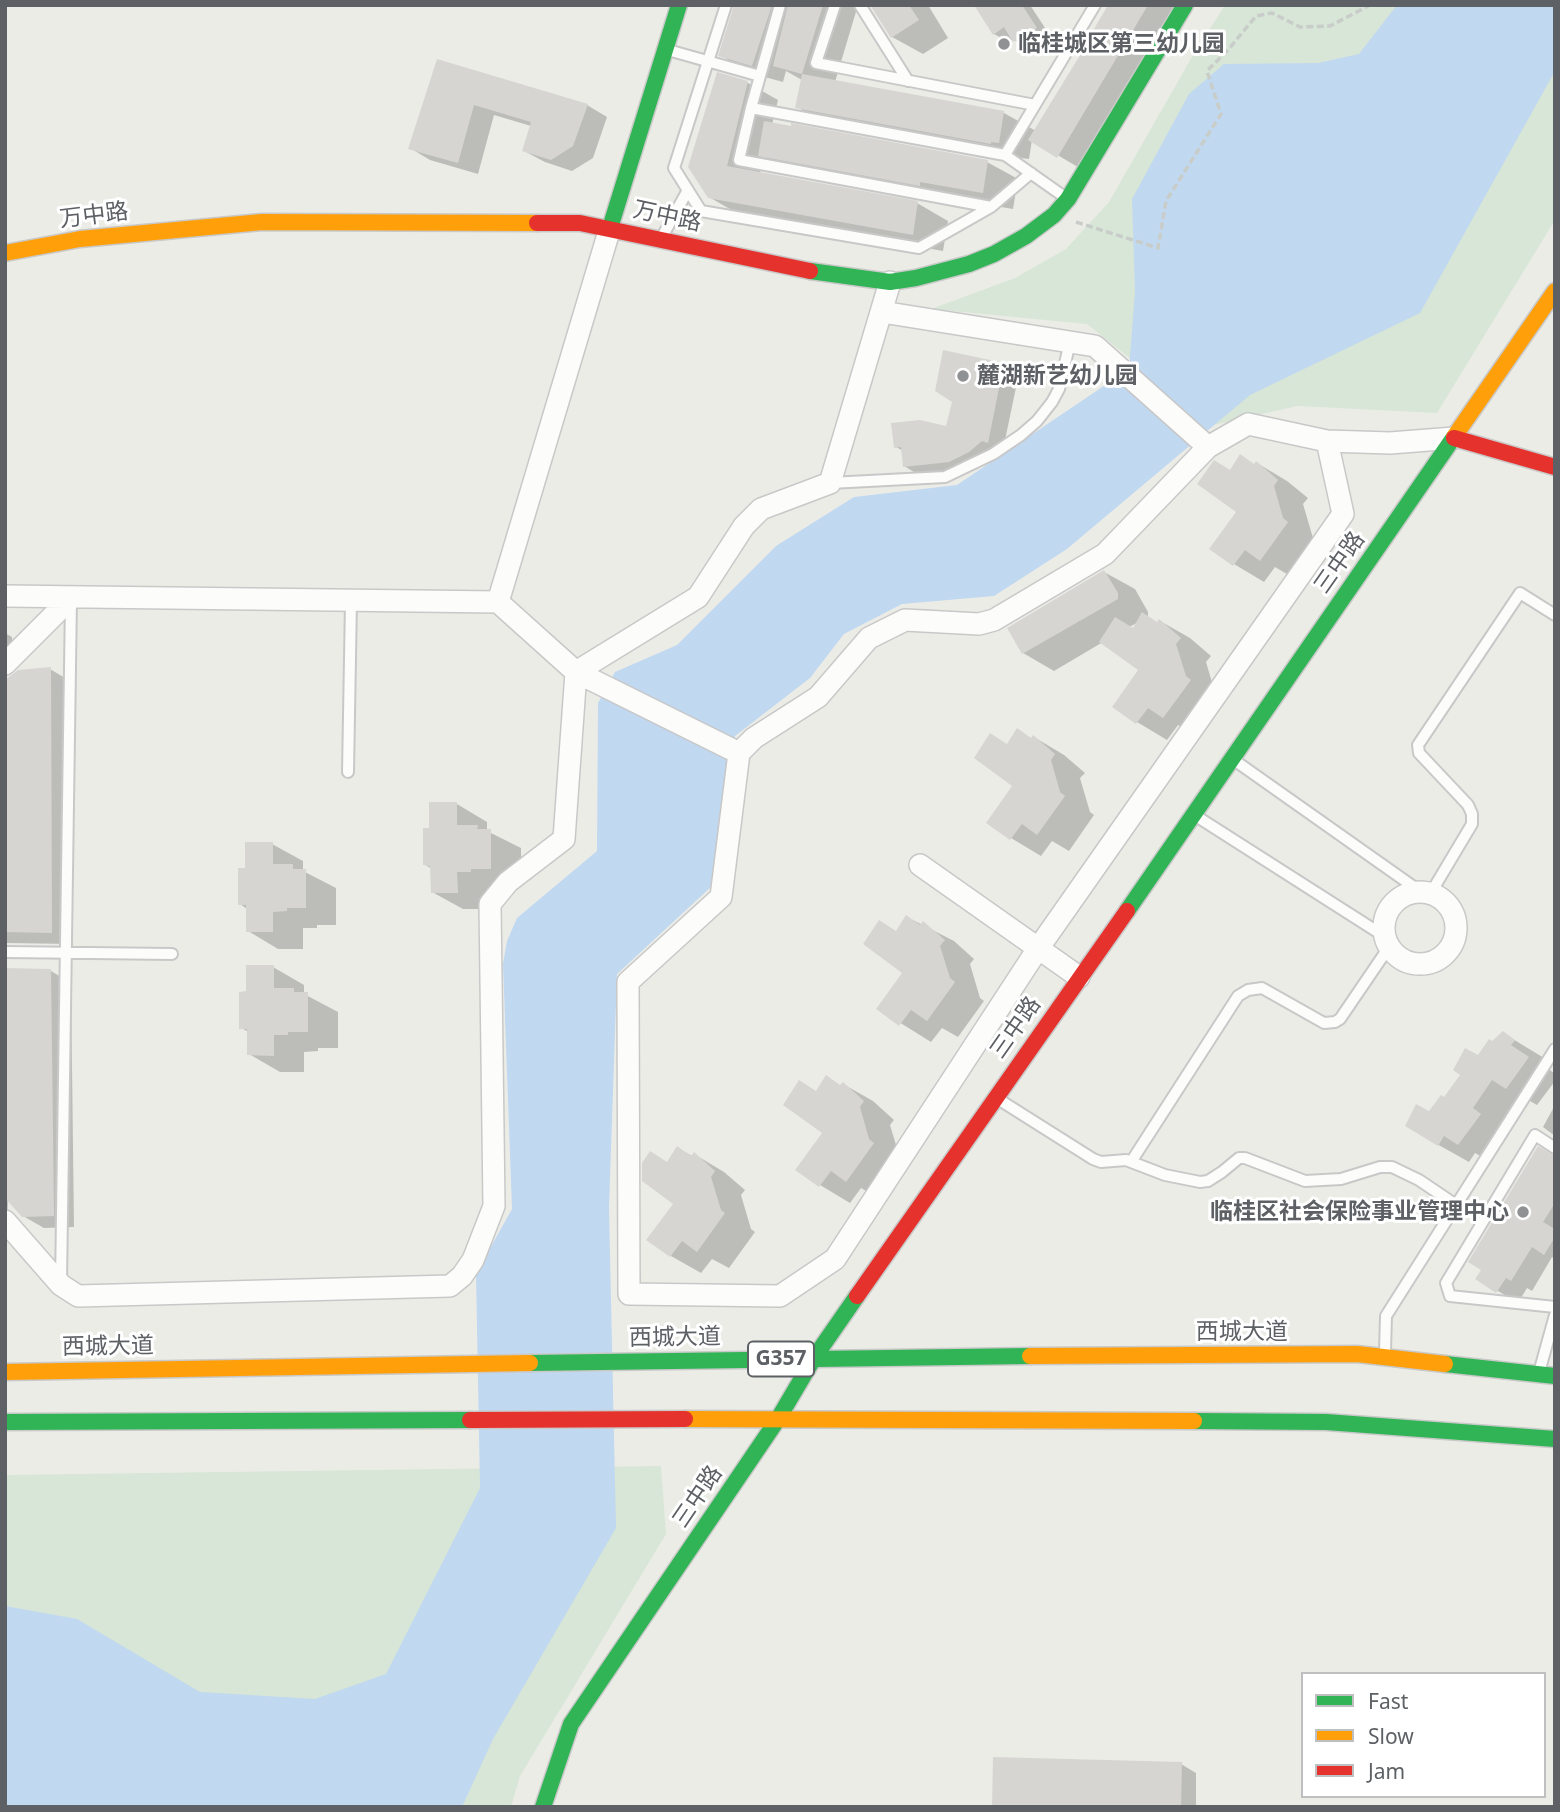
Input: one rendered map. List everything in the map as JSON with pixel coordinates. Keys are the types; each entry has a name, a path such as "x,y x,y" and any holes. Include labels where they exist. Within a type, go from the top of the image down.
{"main road":[{"path":"610,228 679,5"},
{"name":"万中路","path":"5,253 80,239 262,222 580,223 805,270 890,282 947,271 982,259 1026,236 1069,200 1185,5"},
{"name":"三中路","path":"543,1807 571,1724 778,1419 814,1358 1555,291"},
{"path":"1454,438 1555,467"},
{"name":"西城大道","path":"5,1372 814,1358 1343,1354 1546,1376"},
{"path":"5,1422 778,1419 1325,1422 1555,1439"}],"street":[{"path":"498,602 610,228"},
{"path":"576,672 698,597 744,526 761,509 830,483 890,282"},
{"path":"882,312 1095,346 1208,447"},
{"path":"1327,441 1343,514 1037,950 835,1259 780,1296 629,1294 628,982 721,897 739,753 754,738 818,696 869,638 905,620 979,624 994,620 1105,554 1208,447 1248,424 1327,441 1390,443 1454,438"},
{"path":"5,596 498,602 576,672 739,753"},
{"path":"5,664 71,598"},
{"path":"5,1221 69,1290 450,1286 462,1276 473,1259 494,1206 490,904 508,882 564,839 576,672"},
{"path":"920,865 1037,950 1079,977"},
{"path":"1427,892 1448,905 1454,915 1455,940 1449,951 1429,964 1406,962 1396,956 1386,942 1387,913 1403,896 1427,892"}],"lane":[{"path":"726,5 674,168 701,211 919,248 991,207 1031,173"},
{"path":"780,5 739,160 991,207"},
{"path":"835,5 816,63 1035,105"},
{"path":"860,5 908,81"},
{"path":"1005,155 1095,5"},
{"path":"665,50 760,76"},
{"path":"751,108 1005,155 1069,200"},
{"path":"661,239 688,190"},
{"path":"830,483 945,477 993,454 1037,421 1052,402 1059,388 1070,342"},
{"path":"1231,759 1427,892 1472,824 1472,814 1468,805 1419,753 1418,745 1520,593 1555,615"},
{"path":"69,1290 66,953 71,598"},
{"path":"348,772 351,601"},
{"path":"1131,1162 1238,996 1248,990 1262,988 1324,1023 1335,1022 1340,1019 1386,942 1194,814"},
{"path":"5,952 172,954"},
{"path":"1385,1357 1386,1315 1555,1049"},
{"path":"995,1098 1101,1162 1126,1160 1164,1175 1200,1182 1215,1176 1239,1158 1305,1181 1341,1179 1380,1167 1392,1167 1456,1205"},
{"path":"1555,1148 1535,1135 1446,1283 1450,1296 1555,1307"},
{"path":"1546,1376 1555,1315"}],"path":[{"path":"1054,215 1158,248 1166,201 1221,114 1207,71 1256,16 1272,13 1300,27 1330,26 1370,5"}],"green space":[{"path":"1225,5 1555,5 1555,220 1437,413 1297,406 1214,425 1087,324 931,309 1015,278 1066,249 1109,202"},
{"path":"661,1466 666,1534 520,1776 511,1807 5,1807 5,1475"}],"water":[{"path":"1397,5 1555,5 1555,71 1420,313 1250,395 1067,549 994,596 902,604 844,634 810,678 735,736 712,886 617,974 609,1208 616,1528 493,1739 462,1807 5,1807 5,1606 77,1619 200,1692 315,1699 386,1674 480,1488 476,1273 512,1209 503,964 507,941 517,918 597,851 598,703 615,672 677,645 776,546 854,497 957,485 1129,369 1135,291 1132,199 1189,94 1224,64 1318,63 1359,54"}],"building":[{"path":"734,5 772,5 752,66 718,56"},
{"path":"788,5 823,5 802,74 773,66"},
{"path":"870,5 909,5 919,20 891,38"},
{"path":"974,5 1022,5 1037,28 1013,42 1004,27 993,35"},
{"path":"1108,5 1148,5 1057,158 1028,140"},
{"path":"437,59 588,104 573,146 551,160 522,151 531,122 474,105 458,163 408,149"},
{"path":"717,72 748,81 727,166 918,201 913,235 708,198 688,167"},
{"path":"802,74 1004,111 999,143 991,144 795,108"},
{"path":"764,121 791,126 791,123 988,160 983,193 920,182 920,186 758,156"},
{"path":"943,350 1004,363 988,443 982,441 969,452 949,462 903,467 901,447 894,448 891,423 920,420 946,426 952,402 935,391"},
{"path":"1240,454 1254,464 1256,461 1278,480 1274,486 1283,518 1288,522 1260,561 1245,550 1233,566 1209,549 1236,512 1197,484 1214,460 1230,470"},
{"path":"1104,570 1118,593 1118,599 1022,654 1007,628"},
{"path":"1142,612 1157,622 1159,619 1181,638 1176,644 1186,676 1191,680 1163,718 1148,708 1136,724 1112,707 1138,670 1099,642 1115,617 1133,628"},
{"path":"51,667 52,933 5,932 5,680 18,670"},
{"path":"1017,728 1031,738 1033,735 1055,754 1051,760 1060,792 1065,796 1037,835 1022,824 1010,840 986,823 1012,786 974,758 990,733 1007,744"},
{"path":"429,802 457,802 457,825 478,825 477,829 491,829 491,869 457,872 458,893 431,893 430,866 423,865 423,828 429,828"},
{"path":"245,842 273,842 273,864 293,864 293,869 306,869 306,908 287,908 287,911 273,912 273,932 246,932 246,905 238,905 238,868 245,868"},
{"path":"906,915 920,925 923,921 945,940 940,946 950,978 955,982 927,1021 911,1010 899,1026 876,1009 902,973 863,944 879,920 896,931"},
{"path":"246,965 274,965 274,988 294,988 294,992 308,992 308,1032 274,1035 274,1056 247,1055 247,1029 239,1029 239,992 246,991"},
{"path":"5,968 51,969 54,1216 22,1217 5,1198"},
{"path":"1503,1031 1515,1040 1511,1045 1529,1057 1506,1089 1492,1080 1473,1108 1481,1114 1458,1145 1444,1136 1438,1146 1405,1126 1416,1104 1429,1111 1441,1095 1444,1097 1460,1075 1453,1070 1465,1048 1478,1055 1489,1039 1492,1041"},
{"path":"826,1075 840,1085 843,1082 864,1101 860,1107 869,1139 874,1143 846,1182 831,1171 819,1187 795,1170 822,1133 783,1105 799,1080 816,1091"},
{"path":"677,1146 691,1156 694,1152 715,1171 711,1177 721,1210 725,1213 697,1252 682,1241 670,1257 646,1240 673,1204 642,1181 642,1163 650,1151 667,1162"},
{"name":"临桂区社会保险事业管理中心","path":"1538,1146 1555,1156 1555,1203 1543,1222 1555,1229 1555,1237 1544,1255 1532,1247 1511,1281 1506,1278 1496,1293 1475,1279 1481,1270 1468,1262"},
{"path":"993,1757 1182,1762 1181,1807 992,1807"}],"traffic: fast":[{"path":"610,228 679,5"},
{"path":"810,271 890,282 916,278 969,264 1026,236 1054,215 1068,199 1185,5"},
{"path":"1127,911 1454,437"},
{"path":"543,1807 571,1724 778,1419 814,1358 857,1296"},
{"path":"530,1363 1030,1356"},
{"path":"1445,1364 1555,1376"},
{"path":"5,1422 470,1420"},
{"path":"1194,1421 1326,1422 1555,1439"}],"traffic: slow":[{"path":"5,253 80,239 262,222 537,223"},
{"path":"1454,437 1555,291"},
{"path":"1030,1356 1357,1354 1445,1364"},
{"path":"5,1372 530,1363"},
{"path":"685,1419 1194,1421"}],"traffic: jam":[{"path":"537,223 580,223 810,271"},
{"path":"1454,438 1555,467"},
{"path":"857,1296 1127,911"},
{"path":"470,1420 685,1419"}],"place":[{"name":"临桂城区第三幼儿园","path":"1004,44"},
{"name":"麓湖新艺幼儿园","path":"963,376"},
{"name":"临桂区社会保险事业管理中心","path":"1523,1212"}]}
